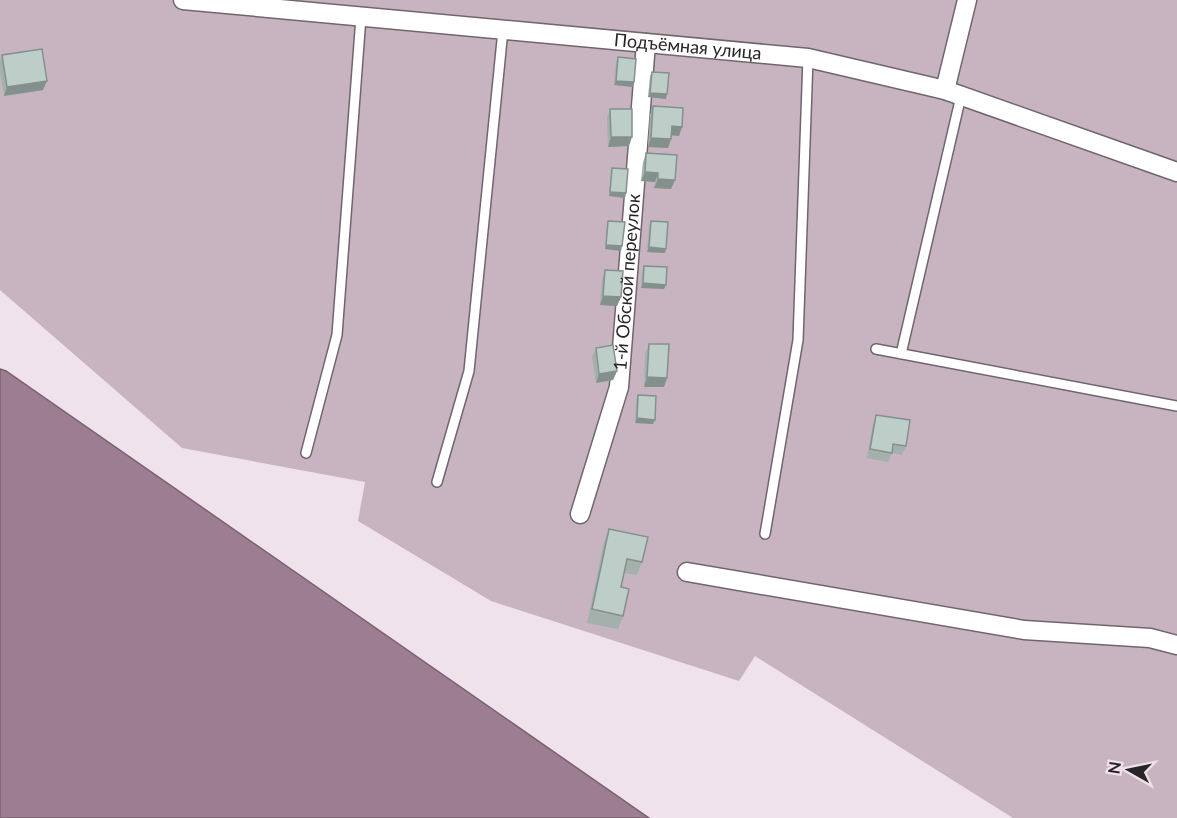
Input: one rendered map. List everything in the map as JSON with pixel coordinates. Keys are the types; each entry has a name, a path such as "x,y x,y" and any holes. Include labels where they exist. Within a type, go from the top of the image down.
{"street":[{"name":"Подъёмная улица","path":"183,0 808,58 953,93 1177,172"},
{"path":"953,93 967,0"},
{"name":"1-й Обской переулок","path":"580,513 619,387 646,43"},
{"path":"687,572 1024,630 1150,638 1177,645"}],"lane":[{"path":"306,453 337,335 361,17"},
{"path":"438,482 469,371 503,30"},
{"path":"765,534 798,340 808,58"},
{"path":"901,354 953,93"},
{"path":"876,349 1177,406"}],"shaded area":[{"path":"0,0 1177,0 1177,818 1013,818 755,656 739,681 491,601 358,521 365,482 182,448 0,290"},
{"path":"0,369 6,371 649,818 0,818"}],"building":[{"path":"42,49 47,81 7,87 2,55"},
{"path":"618,57 636,59 634,82 616,81"},
{"path":"652,72 669,73 667,94 650,93"},
{"path":"653,106 683,108 682,127 672,126 671,139 651,138"},
{"path":"610,109 632,109 632,137 611,137"},
{"path":"646,153 677,155 675,180 658,179 658,173 645,172"},
{"path":"612,168 628,169 626,193 610,192"},
{"path":"608,221 625,222 622,246 606,245"},
{"path":"651,221 668,222 666,249 649,247"},
{"path":"644,266 667,267 666,285 643,283"},
{"path":"605,270 623,271 621,297 603,296"},
{"path":"649,344 669,344 667,378 647,377"},
{"path":"613,345 617,371 599,374 596,348"},
{"path":"638,395 656,396 655,420 637,418"},
{"path":"876,415 910,420 906,446 893,444 892,453 870,449"},
{"path":"609,529 648,537 642,562 627,559 621,587 629,589 623,616 592,609"}]}
